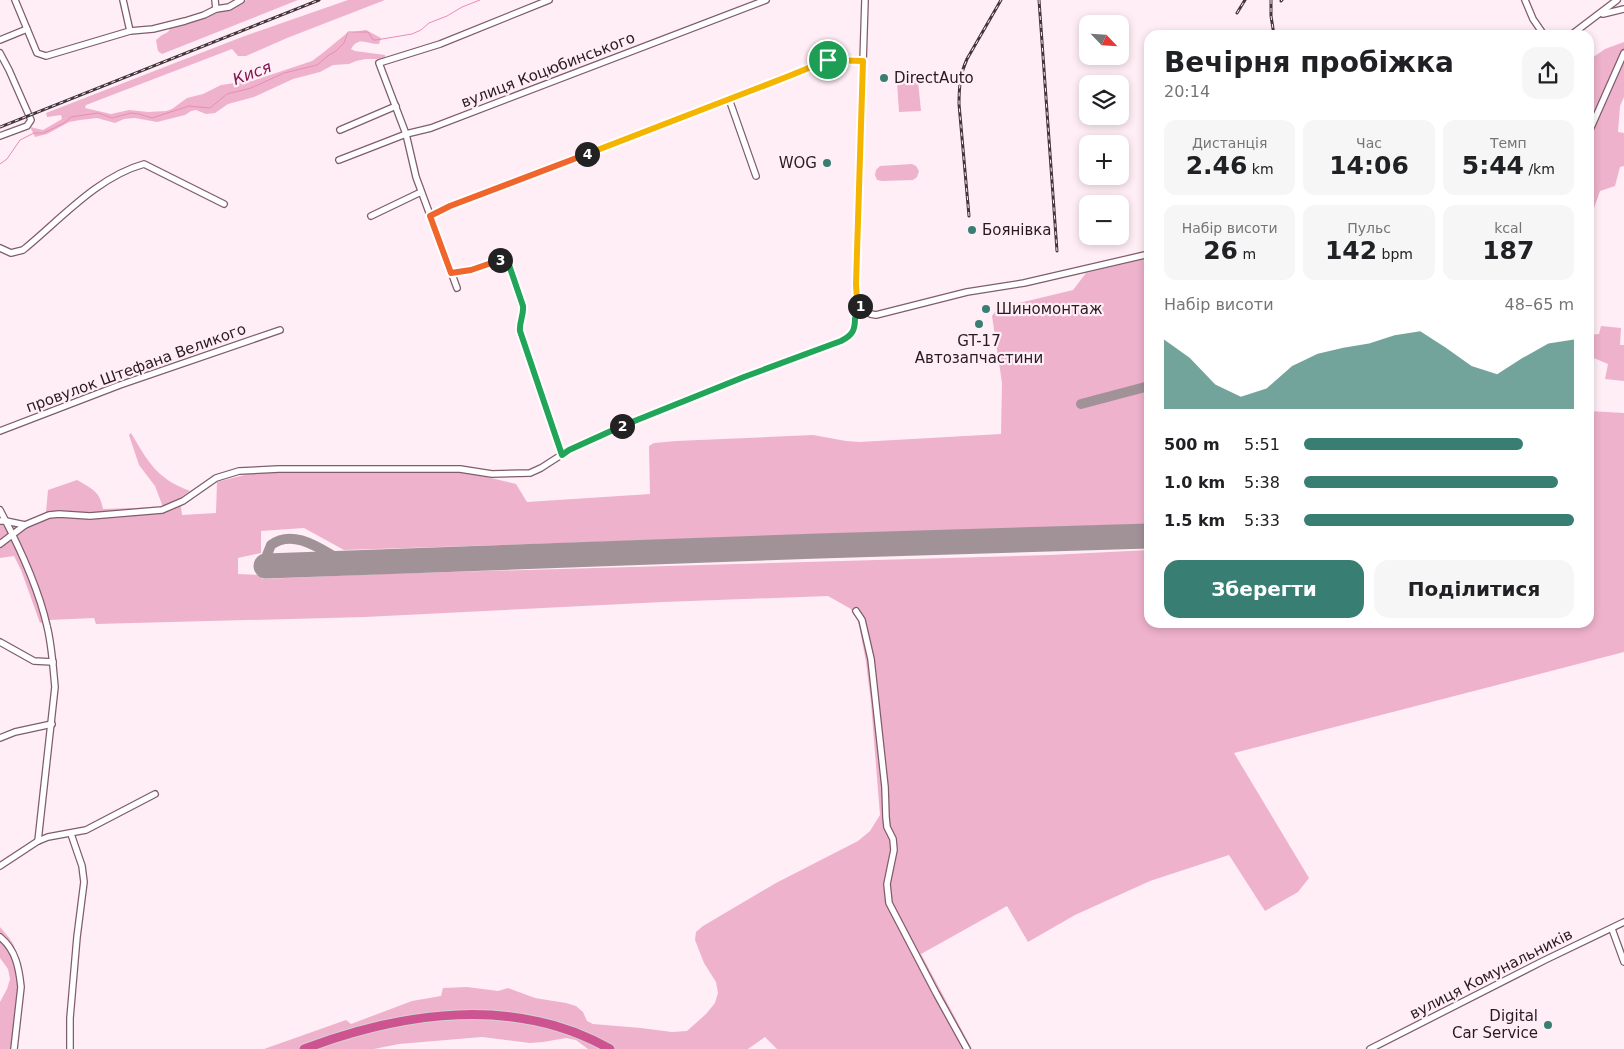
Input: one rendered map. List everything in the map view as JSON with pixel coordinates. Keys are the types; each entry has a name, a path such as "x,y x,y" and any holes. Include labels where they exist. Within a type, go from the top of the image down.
{"highway":[{"path":"304,1049 347,1034 409,1020 438,1016 486,1014 537,1020 582,1036 610,1049"}],"street":[{"path":"15,0 37,53 46,56 130,31 172,24 201,16 216,9 229,7 241,0"},
{"path":"123,0 130,31"},
{"path":"215,0 216,9"},
{"path":"457,288 416,178 406,134 379,63 440,44 549,0"},
{"name":"вулиця Коцюбинського","path":"339,160 406,134 431,128 766,0"},
{"path":"865,0 856,284 858,303 863,310 876,315 967,292 1024,283 1144,255"},
{"path":"1525,0 1533,19 1541,30"},
{"path":"1578,30 1617,0"},
{"path":"1598,16 1624,9"},
{"path":"0,40 27,29"},
{"path":"0,53 31,120 28,126 0,136"},
{"path":"1594,121 1624,53"},
{"path":"430,216 450,206 789,76 826,60 863,61"},
{"path":"729,99 756,176"},
{"path":"340,130 396,106"},
{"path":"0,248 11,253 23,250 89,193 122,173 144,164 224,204"},
{"path":"371,216 421,192"},
{"path":"451,273 471,270 502,259 508,261 524,313 520,331 562,455"},
{"path":"0,544 25,525 53,514 90,516 162,510 183,501 216,478 243,470 460,469 492,474 527,473 541,468 584,442 631,422 841,341 853,333 855,330 855,318 863,310"},
{"name":"провулок Штефана Великого","path":"0,430 120,385 280,330"},
{"path":"0,510 2,520 12,535 36,588 48,627 56,687 38,841"},
{"path":"2,520 25,525"},
{"path":"856,611 862,620 871,659 885,787 887,827 894,844 886,884 889,903 967,1049"},
{"path":"0,642 34,661 53,662"},
{"path":"0,738 15,732 52,724"},
{"path":"0,866 38,841 48,837 86,830 155,794"},
{"path":"70,834 82,866 84,882 70,1018 70,1049"},
{"name":"вулиця Комунальників","path":"1370,1049 1624,922"},
{"path":"1612,928 1624,962"},
{"path":"0,937 12,951 20,977 21,987 14,1049"}],"shaded area":[{"path":"247,0 298,0 162,54 158,51 156,40 168,32 171,27 230,9"},
{"path":"348,0 385,0 246,56 238,56 232,49 86,105 85,108 111,114 129,110 166,111 187,98 203,94 221,85 255,80 312,61 347,33 366,30 381,38 379,44 357,42 351,49 385,55 385,59 366,59 349,64 333,65 320,72 293,79 254,97 228,104 215,113 206,114 196,110 185,115 157,122 135,118 124,119 115,123 97,118 80,120 69,122 47,134 35,137 30,127 43,130 62,119 61,115 47,117 46,113 242,37"},
{"path":"1624,42 1624,97 1620,106 1618,132 1624,133 1624,166 1620,167 1615,186 1600,191 1594,208 1594,57 1605,49"},
{"path":"918,81 921,111 899,112 897,82"},
{"path":"912,164 919,171 917,177 913,180 882,181 877,180 875,175 876,170 880,166"},
{"path":"1144,259 1144,524 344,550 304,528 261,531 261,553 238,558 238,574 261,575 262,579 1050,555 1144,550 1144,628 1594,628 1594,411 1624,413 1624,652 1234,753 1309,878 1298,892 1265,911 1229,855 1150,881 1075,915 1028,942 1007,906 921,954 972,1049 777,1049 765,1037 748,1049 588,1049 576,1040 566,1038 530,1043 482,1037 399,1044 374,1049 264,1049 346,1020 351,1024 412,1001 441,996 443,988 467,987 498,991 508,988 535,998 576,1006 583,1012 587,1021 593,1024 672,1032 687,1031 715,1003 718,993 716,982 704,963 695,940 696,932 776,883 858,841 870,831 880,815 871,703 858,620 851,609 828,596 365,617 96,624 94,618 49,620 40,623 14,556 0,558 0,521 21,526 46,512 48,490 77,480 97,494 103,509 163,507 155,486 139,465 129,435 131,433 143,453 161,475 190,491 180,498 182,515 216,513 217,482 248,474 266,472 461,471 516,484 527,502 650,494 649,446 654,443 813,435 859,442 1001,434 1002,383 992,316 998,308 1073,290 1086,273"},
{"path":"1601,326 1621,328 1620,345 1624,345 1624,381 1605,379 1608,364 1594,358 1594,334 1599,334"},
{"path":"0,927 12,942 20,967 21,994 16,1049 0,1049 0,1002 10,979 8,969 0,958"}],"waterway":[{"name":"Кися","path":"0,164 7,159 20,140 34,133 43,133 64,123 71,117 98,113 112,118 131,113 152,118 189,106 210,108 227,94 251,88 284,73 317,65 344,43 348,32 368,32 373,40 412,34 421,30 429,23 480,0"}],"taxiway":[{"path":"1081,404 1144,387"},
{"path":"268,566 267,555 271,545 280,540 290,539 309,543 346,563"}],"runway":[{"path":"266,566 1144,536"}],"railway":[{"path":"0,127 319,0"},
{"path":"969,216 959,104 960,81 967,59 1001,0"},
{"path":"1039,0 1057,251"},
{"path":"1237,13 1245,0"},
{"path":"1271,0 1273,30"}],"place":[{"name":"DirectAuto","path":"884,78"},
{"name":"WOG","path":"827,163"},
{"name":"Боянівка","path":"972,230"},
{"name":"Шиномонтаж","path":"986,309"},
{"name":"GT-17 Автозапчастини","path":"979,324"},
{"name":"Digital Car Service","path":"1548,1025"}],"route":[{"path":"828,60 863,61 856,284 858,303 863,310 855,318 855,330 851,336 631,422 591,439 562,455 520,331 524,313 507,260 502,259 471,270 451,273 430,216 450,206 828,60"}]}
